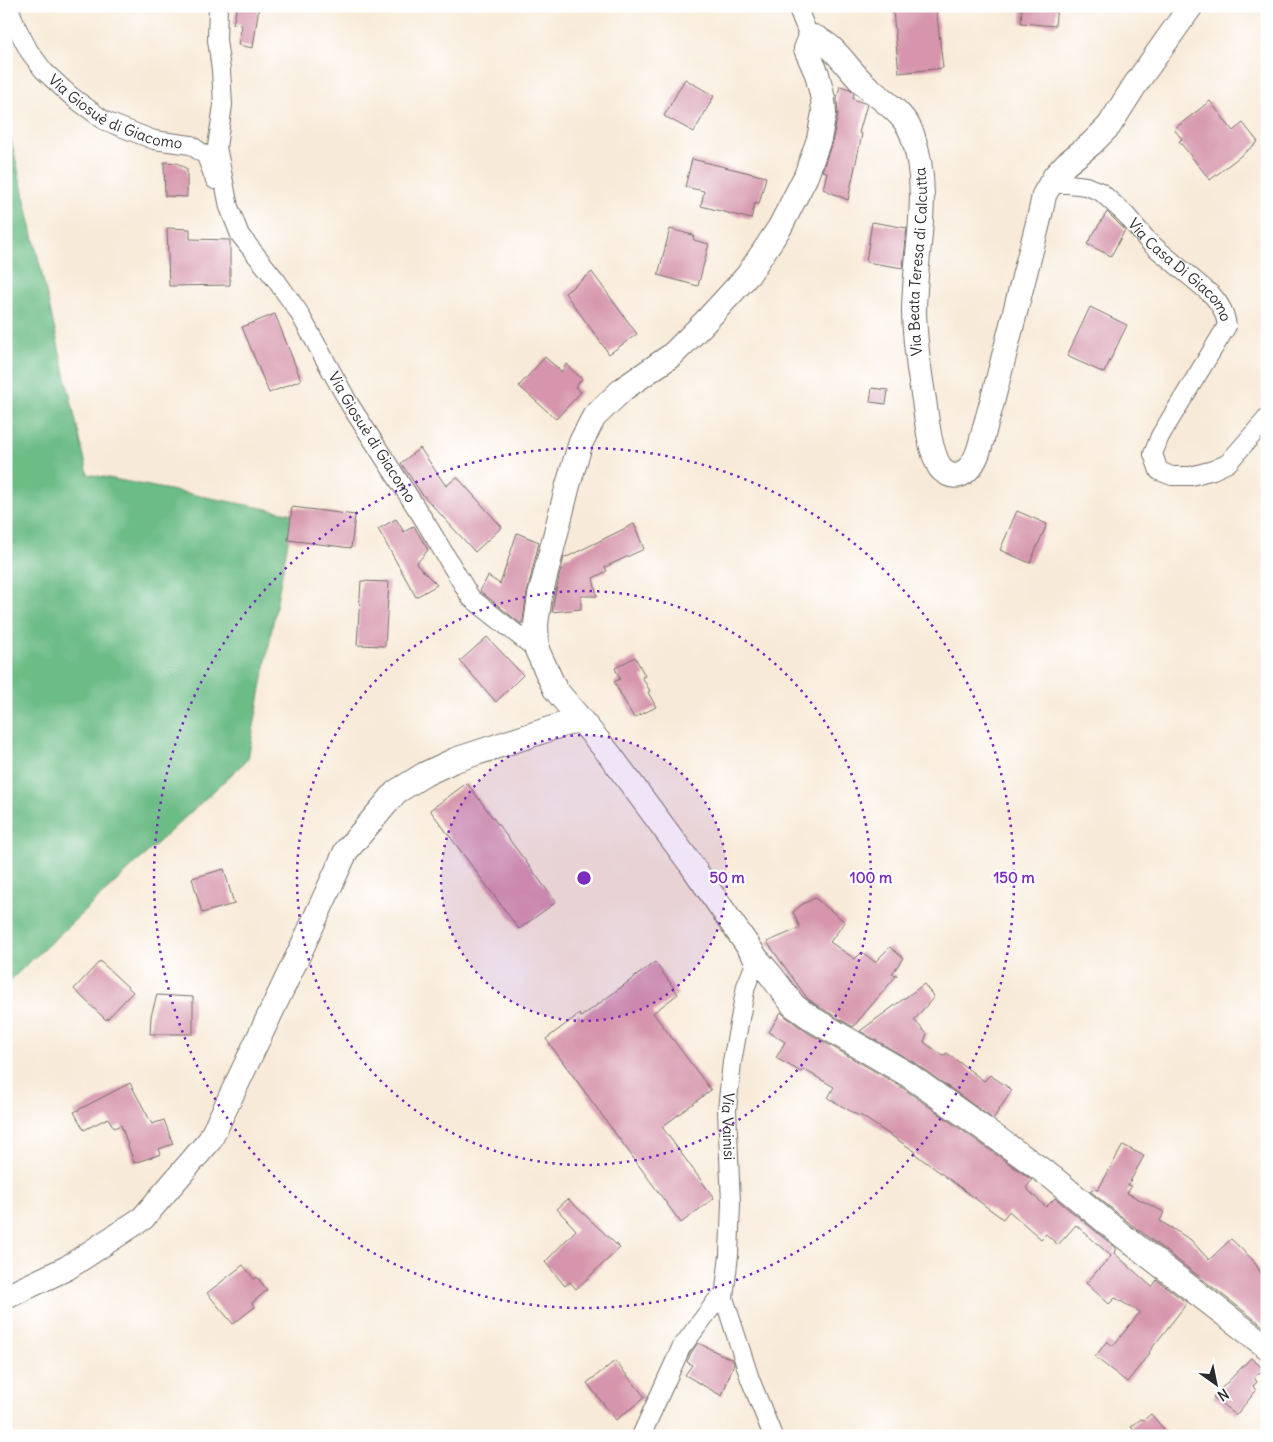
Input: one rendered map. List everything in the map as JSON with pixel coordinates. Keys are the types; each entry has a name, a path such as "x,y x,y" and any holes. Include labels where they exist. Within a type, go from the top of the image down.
{"street":[{"name":"Via Giosuè di Giacomo","path":"8,6 29,51 44,71 71,96 105,121 154,140 191,145 206,156 220,194 229,207"},
{"name":"Via Giosuè di Giacomo","path":"218,6 217,40 223,105 217,147 229,207 240,235 298,311 350,404 426,523 471,598 537,650"},
{"path":"797,6 810,39 806,49 824,98 824,113 819,139 806,176 780,227 748,275 672,355 623,389 594,417 581,442 540,596 536,624 537,650 555,689 610,755 757,959 794,1006 814,1020 907,1074 1053,1178 1123,1236 1267,1347"},
{"name":"Via Beata Teresa di Calcutta","path":"810,39 814,37 830,47 864,84 899,115 912,133 916,147 922,192 914,311 916,350 932,449 942,471 957,476 966,472 973,464 978,452 998,382 1044,195 1055,176 1066,164 1091,144 1109,126 1135,85 1191,6"},
{"name":"Via Casa Di Giacomo","path":"1050,184 1086,186 1101,192 1126,215 1149,242 1212,295 1220,304 1225,316 1227,326 1160,436 1153,454 1159,471 1172,476 1191,476 1213,470 1228,463 1267,418"},
{"path":"6,1297 67,1268 143,1218 210,1140 346,851 396,792 426,774 455,760 580,719"},
{"name":"Via Vainisi","path":"757,959 746,986 732,1062 727,1110 731,1203 729,1255 724,1298 750,1379 773,1436"},
{"path":"641,1436 681,1348 717,1300 724,1298"}],"green space":[{"path":"6,118 88,474 293,514 248,759 6,984"}],"building":[{"path":"237,6 259,6 253,48 238,45 242,25 233,24"},
{"path":"1022,6 1057,6 1055,26 1021,23"},
{"path":"936,7 943,68 899,73 893,11"},
{"path":"685,79 714,96 694,132 664,116"},
{"path":"840,86 850,89 854,93 853,99 867,104 859,133 862,134 848,200 823,189 827,172 822,171 832,142 838,115 837,99"},
{"path":"1210,101 1233,131 1243,123 1258,142 1210,180 1179,141 1182,139 1174,129"},
{"path":"692,159 766,177 759,204 755,203 751,219 701,206 704,191 685,187"},
{"path":"164,162 177,163 187,169 187,197 165,196"},
{"path":"1107,212 1125,230 1111,256 1087,244"},
{"path":"872,222 907,228 903,268 866,262"},
{"path":"167,228 190,229 190,239 230,240 230,285 169,286"},
{"path":"670,229 693,235 694,240 709,244 698,286 658,275"},
{"path":"592,272 637,334 609,354 565,293"},
{"path":"1090,307 1127,325 1104,373 1067,356"},
{"path":"275,314 301,380 269,393 242,327"},
{"path":"545,357 562,372 566,364 582,379 575,387 581,392 556,419 519,386"},
{"path":"872,388 888,390 886,404 870,402"},
{"path":"420,448 446,486 457,477 502,527 475,552 422,494 401,463"},
{"path":"292,507 355,515 351,548 288,540"},
{"path":"1017,511 1047,524 1030,563 1000,550"},
{"path":"396,519 404,532 414,526 428,550 416,564 437,585 416,597 378,529"},
{"path":"634,524 644,549 605,567 607,571 593,578 597,596 581,596 581,609 552,612 564,557"},
{"path":"517,533 539,542 521,624 480,591 488,576 500,584"},
{"path":"361,581 389,582 385,646 357,645"},
{"path":"487,637 523,675 496,702 460,661"},
{"path":"635,657 645,676 642,677 656,707 634,718 614,682 620,679 615,668"},
{"path":"467,783 556,902 519,929 430,810"},
{"path":"224,869 234,904 202,913 192,878"},
{"path":"815,898 845,922 830,942 855,959 862,952 875,962 890,947 903,958 892,974 897,975 853,1027 807,998 767,942 800,928 793,912 801,905"},
{"path":"100,961 133,992 106,1020 74,989"},
{"path":"655,962 678,994 653,1013 711,1090 662,1127 714,1198 681,1223 546,1039 579,1014 581,1017"},
{"path":"924,984 934,997 914,1020 927,1034 924,1042 943,1056 947,1053 984,1081 990,1075 1012,1090 993,1119 915,1063 860,1031"},
{"path":"157,995 193,997 193,1034 150,1034 151,1016"},
{"path":"781,1012 807,1032 900,1086 1032,1180 1026,1188 1046,1207 1055,1198 1116,1248 1114,1253 1152,1287 1157,1280 1187,1303 1127,1382 1095,1357 1107,1341 1113,1346 1140,1312 1115,1298 1109,1304 1086,1283 1111,1256 1076,1225 1058,1245 1046,1234 1041,1239 1009,1211 1003,1219 915,1154 916,1152 860,1115 828,1098 834,1087 803,1069 801,1072 776,1058 785,1042 769,1032"},
{"path":"130,1083 152,1124 164,1120 173,1144 159,1149 161,1154 134,1163 121,1125 114,1128 108,1118 84,1130 74,1112"},
{"path":"1123,1145 1144,1156 1128,1185 1132,1186 1127,1193 1164,1212 1160,1221 1191,1240 1209,1260 1231,1239 1253,1260 1267,1283 1267,1329 1090,1191 1092,1189 1098,1190"},
{"path":"568,1199 620,1248 576,1289 570,1282 565,1286 545,1262 576,1230 557,1209"},
{"path":"243,1265 254,1279 257,1277 267,1290 252,1303 255,1307 233,1324 207,1293"},
{"path":"698,1343 733,1360 734,1363 722,1396 685,1375 692,1365 687,1362"},
{"path":"1251,1358 1264,1369 1254,1377 1257,1382 1253,1386 1256,1391 1236,1415 1213,1397"},
{"path":"615,1361 645,1397 616,1420 587,1383"},
{"path":"1151,1414 1170,1436 1139,1436 1131,1427"}]}
